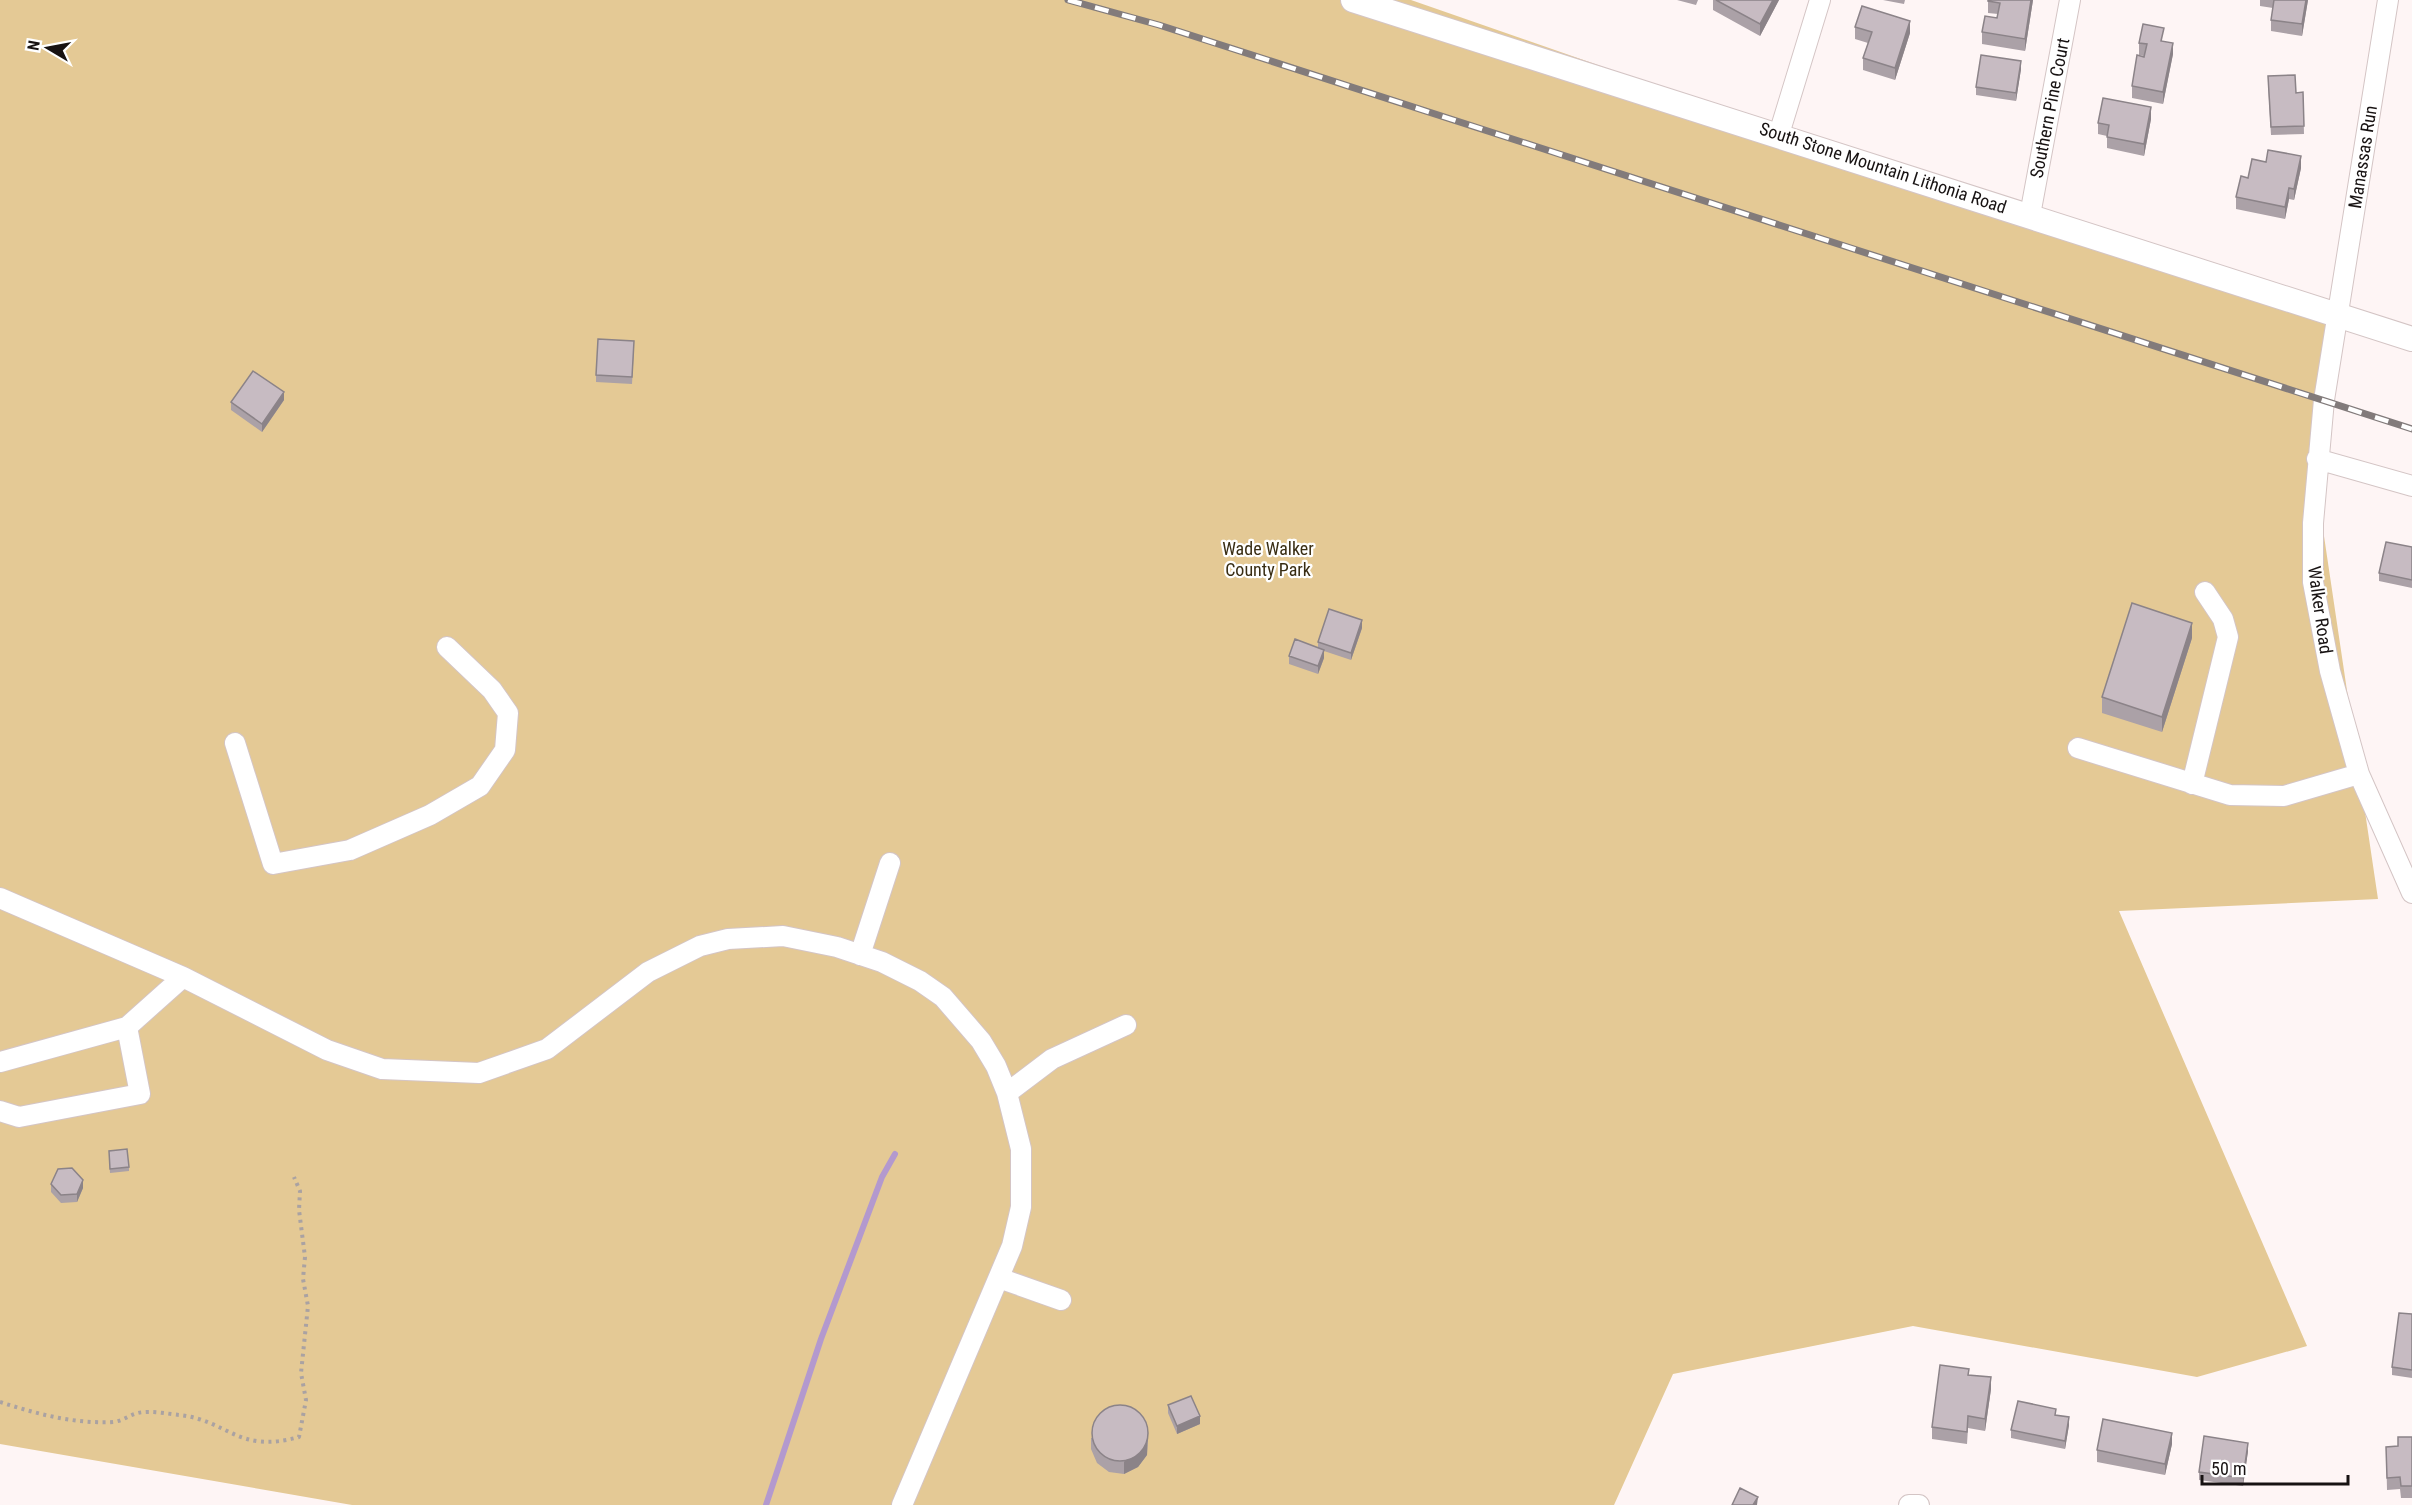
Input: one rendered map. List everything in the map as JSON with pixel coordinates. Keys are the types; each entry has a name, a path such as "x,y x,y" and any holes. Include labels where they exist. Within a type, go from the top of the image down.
{"main road":[{"name":"South Stone Mountain Lithonia Road","path":"1353,0 1779,134 2412,339"}],"street":[{"path":"1779,134 1820,0"},
{"name":"Southern Pine Court","path":"2030,215 2070,0"},
{"name":"Manassas Run","path":"2338,314 2388,0"},
{"name":"Walker Road","path":"2338,314 2317,459 2313,582 2319,626 2359,774 2412,893"},
{"path":"2317,459 2412,486"},
{"path":"2192,784 2228,637 2223,620 2205,592"},
{"path":"235,743 273,864 350,850 430,815 480,786 505,750 508,713 492,690 447,647"},
{"path":"2078,748 2230,795 2284,796 2359,774"},
{"path":"860,955 890,863"},
{"path":"0,898 183,977 327,1050 382,1069 479,1073 547,1049 648,972 700,946 728,939 783,936 828,945 882,962 920,981 944,997 981,1041 1007,1093 1021,1149 1021,1207 1012,1246 902,1505"},
{"path":"0,1062 127,1027 183,977"},
{"path":"1007,1093 1052,1059 1126,1025"},
{"path":"0,1111 19,1118 140,1094 127,1027"},
{"path":"999,1278 1061,1300"},
{"path":"1909,1505 1919,1505"}],"path":[{"path":"0,1402 48,1418 109,1422 123,1421 139,1413 186,1416 252,1442 281,1442 299,1437 306,1400 301,1373 308,1306 303,1279 305,1257 299,1210 300,1191 294,1177"}],"green space":[{"name":"Wade Walker County Park","path":"0,0 1411,0 2192,272 2342,316 2317,489 2378,899 2119,911 2307,1346 2197,1377 1913,1326 1673,1374 1614,1505 352,1505 0,1444"}],"building":[{"path":"1716,0 1773,0 1760,24"},
{"path":"1988,0 2031,0 2025,39 1982,32 1985,16 1997,18 2000,3"},
{"path":"2274,0 2306,0 2302,24 2271,20"},
{"path":"1862,6 1910,21 1895,68 1863,58 1872,32 1855,27"},
{"path":"2143,24 2164,28 2161,41 2173,43 2163,92 2132,86 2137,55 2144,57 2147,44 2139,43"},
{"path":"1981,55 2021,61 2016,93 1976,87"},
{"path":"2295,75 2296,93 2303,92 2304,126 2271,127 2268,76"},
{"path":"2103,98 2151,107 2144,144 2107,137 2109,125 2098,123"},
{"path":"2268,150 2301,156 2294,189 2289,188 2285,207 2236,197 2241,176 2248,178 2252,159 2266,162"},
{"path":"598,339 634,341 632,377 596,375"},
{"path":"253,371 284,392 262,424 231,402"},
{"path":"2386,542 2412,547 2412,580 2379,573"},
{"path":"2132,603 2192,623 2162,717 2102,697"},
{"path":"1329,609 1362,620 1351,653 1318,642"},
{"path":"1295,639 1324,650 1318,666 1289,656"},
{"path":"127,1149 129,1167 110,1169 109,1151"},
{"path":"72,1168 83,1180 77,1194 61,1195 51,1184 58,1169"},
{"path":"2399,1313 2412,1314 2412,1370 2392,1367"},
{"path":"1940,1365 1969,1369 1968,1375 1991,1377 1985,1419 1968,1416 1967,1432 1932,1427"},
{"path":"1191,1396 1200,1416 1177,1426 1168,1405"},
{"path":"2018,1401 2056,1409 2055,1415 2069,1417 2065,1441 2011,1430"},
{"path":"1114,1405 1126,1405 1136,1409 1144,1417 1148,1433 1144,1449 1136,1457 1126,1461 1114,1461 1104,1457 1096,1449 1092,1439 1092,1427 1096,1417 1104,1409"},
{"path":"2103,1419 2172,1433 2165,1464 2097,1450"},
{"path":"2204,1436 2248,1443 2243,1478 2199,1472"},
{"path":"2398,1437 2412,1437 2412,1486 2401,1486 2400,1477 2387,1478 2386,1447 2398,1446"},
{"path":"1740,1488 1758,1497 1753,1505 1732,1505"}],"waterway":[{"path":"766,1505 821,1339 882,1177 895,1154"}],"railway":[{"path":"1068,0 1159,25 2412,429"}]}
